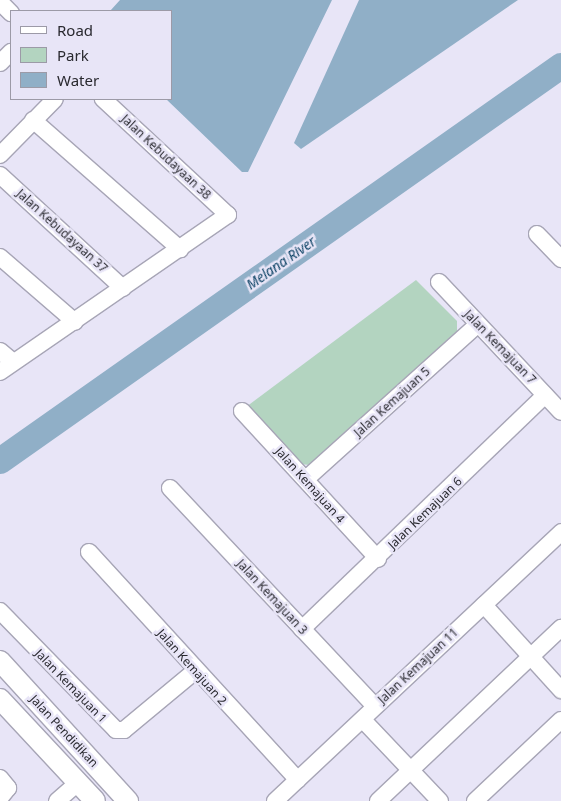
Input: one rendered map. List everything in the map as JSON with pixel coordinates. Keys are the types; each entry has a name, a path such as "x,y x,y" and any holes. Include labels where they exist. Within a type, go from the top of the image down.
{"main road":[{"name":"Jalan Pendidikan","path":"0,661 128,801"},
{"name":"Jalan Pendidikan","path":"0,699 95,801"}],"street":[{"path":"0,2 10,12"},
{"path":"0,63 10,53"},
{"path":"0,154 53,100"},
{"name":"Jalan Kebudayaan 38","path":"104,100 228,215 180,249"},
{"path":"0,351 6,367 180,249 33,120"},
{"name":"Jalan Kebudayaan 37","path":"0,175 123,288"},
{"path":"537,234 561,259"},
{"path":"0,256 75,322"},
{"name":"Jalan Kemajuan 7","path":"439,282 561,412"},
{"name":"Jalan Kemajuan 5","path":"306,479 478,325"},
{"name":"Jalan Kemajuan 6","path":"302,629 378,559 545,395"},
{"name":"Jalan Kemajuan 4","path":"242,411 378,559"},
{"name":"Jalan Kemajuan 3","path":"170,488 375,706"},
{"name":"Jalan Kemajuan 11","path":"275,801 561,532"},
{"name":"Jalan Kemajuan 2","path":"89,552 195,671 298,780"},
{"path":"484,605 561,690"},
{"name":"Jalan Kemajuan 1","path":"0,611 116,730 124,730 195,671"},
{"path":"378,801 412,771 561,628"},
{"path":"363,720 440,801"},
{"path":"475,801 561,720"},
{"path":"0,778 8,788 0,798"},
{"path":"57,801 78,783"}],"green space":[{"path":"416,280 457,321 457,331 310,465 299,464 246,407"}],"water":[{"path":"120,0 332,0 248,172 242,172 167,100 172,100 172,10 111,10"},
{"path":"359,0 518,0 301,149 294,143"}],"waterway":[{"name":"Melana River","path":"0,461 561,66"}]}
